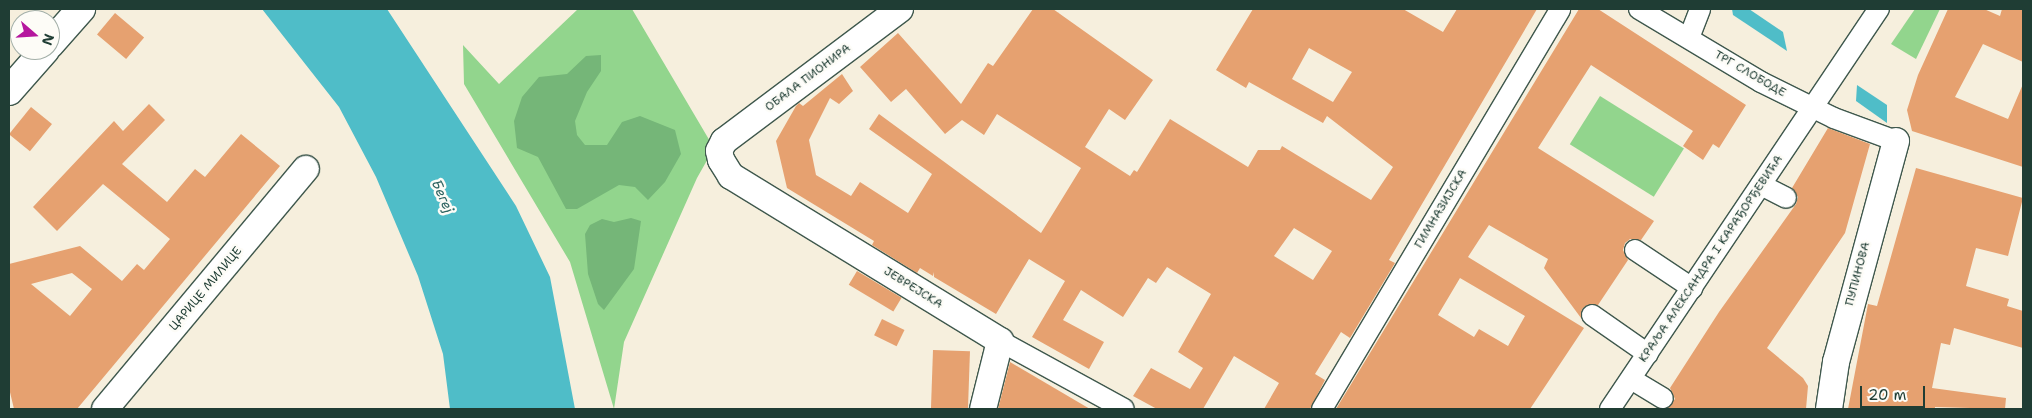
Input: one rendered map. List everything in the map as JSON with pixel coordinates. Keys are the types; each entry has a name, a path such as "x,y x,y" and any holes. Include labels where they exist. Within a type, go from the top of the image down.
{"street":[{"path":"60,33 81,9"},
{"name":"ОБАЛА ПИОНИРА","path":"719,151 724,140 900,9"},
{"name":"ГИМНАЗИЈСКА","path":"1322,409 1560,9"},
{"name":"ТРГ СЛОБОДЕ","path":"1639,9 1761,82 1812,107 1896,141"},
{"path":"1689,38 1700,9"},
{"path":"1812,107 1879,9"},
{"path":"9,91 36,60"},
{"name":"КРАЉА АЛЕКСАНДРА I КАРАЂОРЂЕВИЋА","path":"1610,409 1762,185 1812,107"},
{"name":"ПУПИНОВА","path":"1829,409 1836,362 1896,141"},
{"name":"ЈЕВРЕЈСКА","path":"719,151 724,170 732,176 1000,341 1124,409"},
{"name":"ЦАРИЦЕ МИЛИЦЕ","path":"105,409 306,168"},
{"path":"1762,185 1786,198"},
{"path":"1635,250 1692,288"},
{"path":"1592,314 1648,354"},
{"path":"983,409 1000,341"},
{"path":"1630,379 1664,398"}],"green space":[{"path":"578,9 632,9 714,148 697,178 624,342 614,409 570,262 464,84 463,45 499,84"},
{"path":"1915,9 1940,9 1916,59 1891,44"},
{"path":"601,55 601,71 587,92 575,121 577,135 585,145 607,145 622,122 640,116 675,130 681,154 665,182 648,200 635,187 619,185 577,209 566,209 538,157 517,148 514,121 522,97 539,77 567,74 586,56"},
{"path":"1600,96 1684,148 1654,197 1570,144"},
{"path":"631,218 641,221 634,269 604,310 598,304 588,274 585,234 590,225 602,219 614,222"}],"water":[{"name":"Бегеј","path":"262,9 387,9 516,206 550,277 575,409 450,409 443,354 418,276 376,177 339,107"},
{"path":"1732,9 1749,9 1783,32 1787,51 1733,15"},
{"path":"1857,85 1887,105 1887,123 1856,101"}],"building":[{"path":"1033,9 1053,9 1153,80 1125,120 1109,109 1085,147 1130,176 1134,170 1137,172 1170,119 1248,167 1258,150 1280,150 1282,146 1371,200 1393,167 1327,116 1323,123 1249,82 1246,88 1216,70 1253,9 1403,9 1443,32 1457,9 1537,9 1389,260 1395,263 1350,338 1341,332 1315,374 1325,380 1310,409 1264,409 1279,383 1234,356 1203,409 1157,409 1133,396 1151,368 1190,389 1203,368 1178,352 1211,294 1167,267 1156,283 1148,278 1123,317 1081,290 1063,320 1104,342 1089,369 1032,337 1065,281 1029,259 996,314 934,277 934,272 933,276 920,268 917,273 872,245 874,241 787,188 776,141 796,106 799,103 803,106 842,74 853,91 839,104 830,98 809,140 816,175 851,196 860,182 908,213 932,174 869,129 879,114 1041,233 1081,168 997,114 984,135 962,120 945,134 906,89 891,102 860,67 898,33 961,104 988,63 993,66","holes":["1309,48 1352,72 1333,102 1292,79","1294,228 1332,251 1313,280 1274,256"]},
{"path":"1579,9 1598,9 1746,105 1719,148 1713,144 1703,160 1683,146 1693,131 1591,65 1538,148 1654,221 1641,240 1630,239 1625,243 1623,250 1628,260 1598,305 1587,305 1582,309 1581,318 1544,268 1548,259 1489,225 1479,240 1468,257 1584,328 1530,409 1336,409","holes":["1460,278 1525,316 1508,346 1479,329 1474,337 1438,315"]},
{"path":"1948,9 1984,9 2000,16 2002,9 2023,9 2023,62 1983,44 1955,97 2008,119 2023,84 2023,167 1912,131 1907,110 1918,75"},
{"path":"115,13 144,37 126,59 97,34"},
{"path":"149,104 165,120 122,164 167,202 195,169 205,177 241,134 280,166 77,409 14,409 9,388 9,264 80,246 122,281 137,264 144,270 170,239 103,184 57,231 33,207 114,121 123,131","holes":["72,273 92,289 70,316 31,284"]},
{"path":"31,107 52,124 30,151 9,134"},
{"path":"1828,128 1870,144 1845,233 1767,348 1803,378 1808,386 1806,409 1666,409 1675,399 1670,388 1719,312 1796,204 1798,197 1792,188"},
{"path":"1916,168 2023,198 2008,256 1976,248 1966,286 2009,299 2007,306 2023,311 2023,348 1954,328 1950,345 1941,343 1932,388 2006,398 2005,409 1935,407 1935,409 1848,409 1868,304 1877,306"},
{"path":"857,271 902,298 893,311 849,285"},
{"path":"882,319 904,330 897,346 874,335"},
{"path":"933,350 970,351 968,409 931,409"},
{"path":"1010,362 1090,409 998,409"}]}
